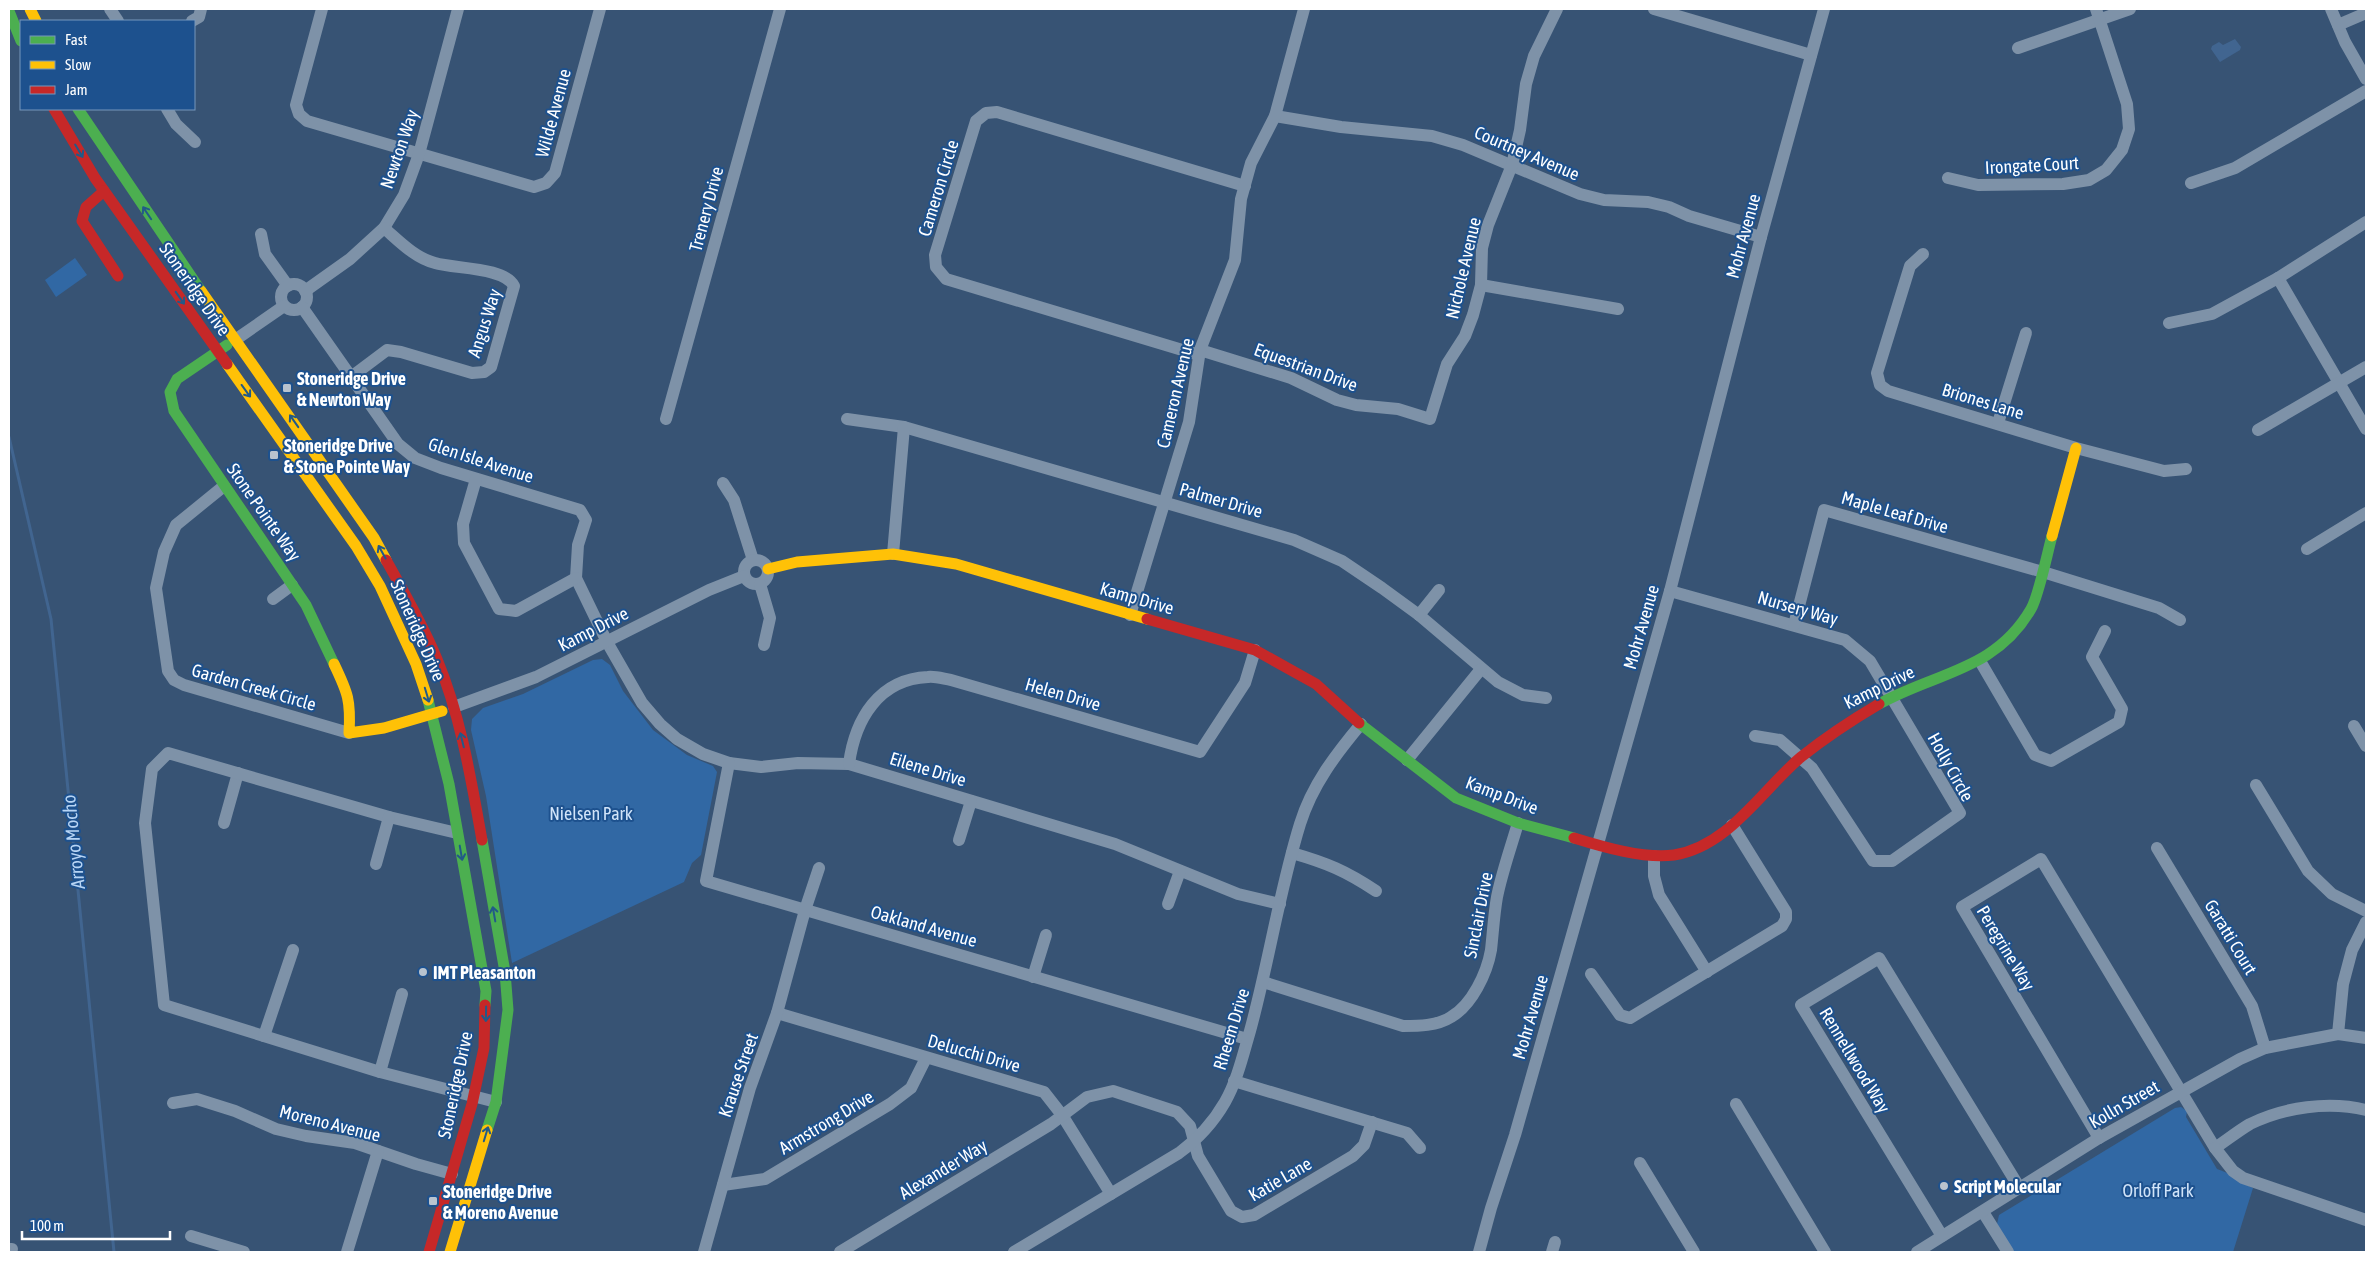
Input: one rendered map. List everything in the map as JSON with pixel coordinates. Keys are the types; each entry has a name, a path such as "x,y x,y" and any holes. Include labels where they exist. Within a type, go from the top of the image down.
{"main road":[{"path":"9,11 20,38"},
{"name":"Stoneridge Drive","path":"55,110 104,191 356,546 380,586 416,664 432,714 449,784 486,991 484,1048 474,1096 429,1252"},
{"name":"Stoneridge Drive","path":"79,110 157,228 374,538 420,624 436,659 454,707 470,772 505,972 508,1010 496,1102 450,1252"},
{"path":"104,191 86,207 82,213 82,221 118,276"},
{"name":"Stone Pointe Way","path":"235,340 177,379 170,392 174,411 306,605 347,691 351,707 349,733"},
{"name":"Kamp Drive","path":"768,568 797,562 893,554 956,564 1255,650 1316,684 1361,724 1456,798 1518,823 1597,845 1654,856 1675,855 1702,846 1732,825 1800,758 1844,724 1890,698 1980,661 2007,642 2032,608 2076,448"},
{"name":"Garden Creek Circle","path":"349,733 372,732 390,728 454,707"}],"street":[{"path":"110,9 117,20"},
{"path":"194,20 199,17 201,9"},
{"name":"Wilde Avenue","path":"322,9 296,104 299,114 307,121 534,187 546,183 555,172 600,9"},
{"name":"Newton Way","path":"305,291 350,259 384,228 404,195 419,154 458,9"},
{"name":"Trenery Drive","path":"666,419 780,9"},
{"name":"Cameron Avenue","path":"1130,615 1190,422 1199,353 1235,260 1245,186 1250,164 1275,116 1304,9"},
{"name":"Nichole Avenue","path":"1430,418 1447,364 1465,336 1473,315 1480,285 1482,248 1488,225 1512,165 1520,130 1526,84 1534,56 1557,9"},
{"path":"1654,9 1811,55"},
{"name":"Mohr Avenue","path":"1479,1252 1515,1135 1670,591 1761,237 1824,9"},
{"path":"2018,48 2098,15 2130,9"},
{"path":"2331,9 2366,80"},
{"path":"2338,25 2366,13"},
{"name":"Irongate Court","path":"1948,178 1978,186 2063,184 2088,180 2106,170 2122,150 2129,129 2127,104 2098,15"},
{"path":"2191,183 2235,168 2366,91"},
{"path":"168,110 176,124 195,142"},
{"name":"Cameron Circle","path":"1199,353 946,279 936,267 935,256 976,121 986,113 998,112 1245,186"},
{"name":"Courtney Avenue","path":"1275,116 1341,127 1432,136 1463,145 1580,194 1604,200 1648,202 1761,237"},
{"path":"2169,323 2212,314 2278,278 2366,222"},
{"name":"Angus Way","path":"351,377 387,350 401,352 472,373 484,372 491,367 514,286 511,280 502,276 432,262 413,252 384,228"},
{"path":"261,234 265,254 288,286"},
{"name":"Briones Lane","path":"1923,254 1910,266 1877,373 1880,385 1888,391 2076,448 2164,471 2186,470"},
{"path":"2278,278 2366,429"},
{"path":"298,285 305,291 306,300 302,307 293,310 284,306 281,295 288,286 298,285"},
{"path":"1480,285 1618,309"},
{"path":"235,340 284,306"},
{"name":"Glen Isle Avenue","path":"302,307 398,444 415,458 476,479 580,510 586,520 578,545 576,578 607,642"},
{"path":"1998,423 2026,333"},
{"name":"Equestrian Drive","path":"1199,353 1291,378 1337,400 1356,405 1398,408 1430,418"},
{"path":"2258,430 2366,367"},
{"name":"Palmer Drive","path":"847,419 904,426 1294,540 1334,558 1382,588 1419,615 1498,682 1523,695 1546,698"},
{"path":"893,554 904,426"},
{"path":"476,479 463,524 464,542 499,609 516,611 576,578"},
{"path":"723,482 734,500 752,560"},
{"name":"Garden Creek Circle","path":"224,486 176,525 164,552 156,588 168,672 174,680 184,685 349,733"},
{"name":"Maple Leaf Drive","path":"1794,625 1824,510 2043,572"},
{"path":"2308,549 2366,513"},
{"path":"752,560 762,561 768,568 767,578 760,584 750,583 744,576 745,566 752,560"},
{"path":"2043,572 2159,608 2180,620"},
{"name":"Kamp Drive","path":"454,707 512,688 709,590 744,576"},
{"path":"760,584 770,618 764,645"},
{"path":"274,599 292,585"},
{"path":"1419,615 1439,590"},
{"name":"Nursery Way","path":"1670,591 1845,640 1870,661 1890,698"},
{"path":"1980,661 2036,755 2051,761 2119,722 2122,709 2092,657 2105,631"},
{"name":"Eilene Drive","path":"607,642 642,704 660,724 677,738 703,754 729,763 761,767 798,763 849,764 1115,844 1238,894 1280,904"},
{"name":"Helen Drive","path":"849,764 858,728 873,703 891,686 928,677 951,680 1200,752 1245,683 1255,650"},
{"path":"1407,760 1481,669"},
{"name":"Holly Circle","path":"1800,758 1812,768 1873,861 1892,861 1960,813 1890,698"},
{"name":"Rheem Drive","path":"1014,1252 1195,1141 1212,1122 1225,1102 1234,1081 1247,1039 1263,982 1292,853 1312,794 1334,757 1361,724"},
{"path":"2354,726 2366,746"},
{"path":"1755,736 1780,740 1800,758"},
{"path":"457,833 389,816 168,753 152,769 145,823 164,1005 380,1072 496,1102"},
{"name":"Oakland Avenue","path":"729,763 706,881 1247,1039"},
{"path":"224,823 238,772"},
{"path":"2256,786 2308,871 2332,894 2366,911"},
{"path":"960,840 971,800"},
{"path":"376,864 389,816"},
{"name":"Sinclair Drive","path":"1263,982 1403,1026 1434,1023 1452,1017 1465,1005 1484,976 1490,952 1497,897 1518,823"},
{"path":"1591,974 1620,1015 1630,1018 1782,926 1786,919 1786,912 1732,825"},
{"name":"Garatti Court","path":"2157,848 2252,1006 2265,1048"},
{"path":"1292,853 1332,865 1350,873 1376,891"},
{"path":"1654,856 1654,876 1659,896 1707,972"},
{"name":"Peregrine Way","path":"2099,1138 1962,907 2041,859 2180,1091"},
{"name":"Krause Street","path":"704,1252 750,1088 777,1013 805,910 819,868"},
{"path":"1168,904 1180,871"},
{"path":"2338,1034 2343,984 2352,950 2366,922"},
{"path":"1033,977 1046,935"},
{"path":"264,1036 293,950"},
{"name":"Rennellwood Way","path":"1942,1236 1801,1005 1879,958 2019,1187"},
{"path":"380,1072 402,994"},
{"name":"Delucchi Drive","path":"777,1013 1044,1092 1062,1115 1111,1194"},
{"name":"Kolln Street","path":"1917,1252 2099,1138 2180,1091 2265,1048 2338,1034 2366,1038"},
{"name":"Armstrong Drive","path":"723,1185 765,1179 890,1104 911,1088 926,1058"},
{"path":"1234,1081 1407,1133 1420,1148"},
{"name":"Alexander Way","path":"840,1252 1062,1115 1087,1097 1113,1091 1177,1112 1190,1126 1195,1141"},
{"path":"2180,1091 2215,1148 2233,1171 2243,1178 2366,1220"},
{"name":"Moreno Avenue","path":"173,1103 197,1099 235,1111 276,1129 306,1136 355,1143 452,1174"},
{"path":"1736,1104 1825,1252"},
{"path":"2215,1148 2250,1124 2276,1114 2318,1106 2353,1107 2366,1110"},
{"name":"Katie Lane","path":"1195,1141 1198,1156 1231,1211 1242,1217 1254,1215 1353,1156 1364,1145 1372,1122"},
{"path":"347,1252 378,1151"},
{"path":"1640,1163 1694,1252"},
{"path":"1983,1212 2008,1252"},
{"path":"191,1236 244,1252"}],"green space":[{"path":"75,258 87,275 56,297 45,280"},
{"name":"Nielsen Park","path":"602,659 610,665 623,691 653,730 687,755 713,766 717,772 701,855 692,863 684,882 512,963 486,796 471,730 472,719 483,708 523,694 593,660"},
{"name":"Orloff Park","path":"2181,1107 2187,1111 2186,1117 2217,1169 2253,1188 2233,1252 2014,1252 1997,1224 1999,1215 2175,1108"}],"shaded area":[{"path":"2235,39 2241,47 2240,50 2220,62 2211,49 2212,46 2219,42 2223,45"}],"waterway":[{"name":"Arroyo Mocho","path":"9,437 51,619 114,1252"}],"traffic: fast":[{"path":"9,11 20,38"},
{"path":"79,110 201,291"},
{"path":"227,345 177,379 170,392 174,411 306,605 334,664"},
{"path":"1879,704 1900,693 1963,668 2000,646 2016,630 2034,603 2052,536"},
{"path":"428,700 449,784 486,991 485,1005"},
{"path":"1359,723 1456,798 1518,823 1574,838"},
{"path":"482,840 505,972 508,1010 496,1102 487,1130"}],"traffic: slow":[{"path":"30,9 36,20"},
{"path":"201,291 374,538 386,560"},
{"path":"227,364 356,546 380,586 416,664 428,700"},
{"path":"2052,536 2076,448"},
{"path":"768,569 797,562 893,554 956,564 1147,619"},
{"path":"334,664 348,697 349,733 384,728 442,711"},
{"path":"450,1252 487,1130"}],"traffic: jam":[{"path":"55,110 95,178 227,364"},
{"path":"104,191 86,207 82,221 118,276"},
{"path":"386,560 426,634 453,703 474,794 482,840"},
{"path":"1147,619 1255,650 1316,684 1359,723"},
{"path":"1574,838 1637,854 1662,856 1693,850 1711,841 1728,829 1801,757 1839,729 1879,704"},
{"path":"429,1252 472,1104 484,1048 485,1005"}],"place":[{"name":"Stoneridge Drive & Newton Way","path":"287,388"},
{"name":"Stoneridge Drive & Stone Pointe Way","path":"274,455"},
{"name":"IMT Pleasanton","path":"423,972"},
{"name":"Script Molecular","path":"1944,1186"},
{"name":"Stoneridge Drive & Moreno Avenue","path":"433,1201"}]}
